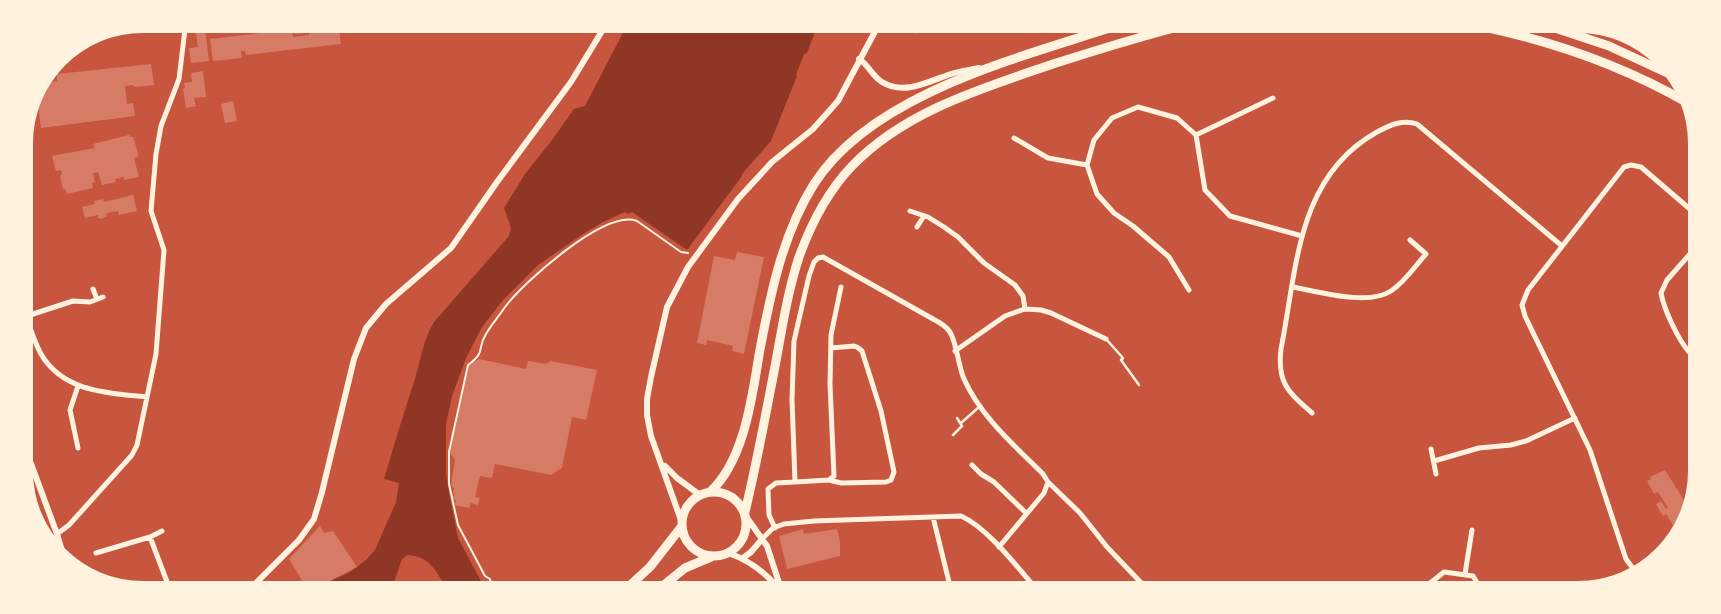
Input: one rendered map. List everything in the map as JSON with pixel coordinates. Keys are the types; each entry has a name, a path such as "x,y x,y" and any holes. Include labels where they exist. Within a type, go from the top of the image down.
{"highway":[{"path":"635,581 650,567 682,524 685,510 690,503 720,483 729,467 748,411 774,282 784,249 798,215 826,168 865,131 947,84 1095,33"},
{"path":"669,581 685,568 713,556 728,553 743,540 746,530 745,513 786,304 799,260 819,210 839,180 874,145 921,116 952,101 1073,58 1158,33"},
{"path":"1508,33 1592,58 1677,98"},
{"path":"1570,33 1609,46 1658,69"},
{"path":"705,493 726,494 733,498 745,513"},
{"path":"682,524 691,547 705,555 713,556"}],"street":[{"path":"57,534 132,455 137,445 156,354 164,250 151,211 156,154 161,126 179,79 185,33"},
{"path":"257,581 299,540 315,517 354,359 366,328 386,304 451,248 496,182 576,76 601,33"},
{"path":"682,524 649,429 647,407 667,307 688,267 731,207 759,175 809,133 830,111 846,87 874,33"},
{"path":"859,59 864,61 873,76 881,82 900,89 911,88 955,73 1001,64"},
{"path":"1196,135 1273,98"},
{"path":"1189,290 1169,257 1114,213 1097,194 1087,164 1094,140 1112,118 1138,107 1177,118 1196,135 1205,190 1230,216 1302,236"},
{"path":"1312,413 1290,393 1280,368 1281,349 1302,236 1311,206 1324,182 1351,152 1367,139 1405,121 1413,122 1426,130 1562,246"},
{"path":"1014,138 1048,158 1087,164"},
{"path":"1632,567 1626,559 1592,457 1522,305 1528,290 1619,172 1628,165 1642,167 1688,207"},
{"path":"910,211 956,235 985,263 1015,285 1023,296 1025,309"},
{"path":"917,227 924,216"},
{"path":"1293,287 1360,299 1380,297 1398,286 1426,254 1410,240"},
{"path":"1688,256 1667,280 1661,293 1665,307 1688,350"},
{"path":"795,482 792,399 794,341 812,264 818,258 826,258 944,326 951,334 965,381 979,407 1080,513 1140,581"},
{"path":"829,480 834,474 830,384 832,328 841,287"},
{"path":"33,314 73,301 90,302 100,298 93,289"},
{"path":"955,351 1005,316 1025,309 1051,313 1106,339"},
{"path":"33,333 48,364 61,377 78,386 146,397"},
{"path":"775,528 769,515 768,489 776,483 829,480 841,483 886,482 891,480 894,472 881,411 862,351 854,346 831,348"},
{"path":"78,386 70,410 78,448"},
{"path":"1434,461 1479,448 1526,441 1575,418"},
{"path":"1431,449 1436,474"},
{"path":"660,459 677,478 705,493"},
{"path":"972,465 1026,513"},
{"path":"33,469 59,542"},
{"path":"999,547 1044,493 1048,482"},
{"path":"745,513 767,546 778,581"},
{"path":"743,558 775,528 784,524 961,516 986,534 1030,581"},
{"path":"933,517 949,581"},
{"path":"1465,574 1472,530"},
{"path":"96,553 162,531"},
{"path":"150,537 167,581"},
{"path":"728,553 756,566 772,581"},
{"path":"1433,581 1444,572 1473,576 1476,581"}],"lane":[{"path":"1106,339 1123,358 1121,360 1139,385"},
{"path":"953,435 962,426 961,423 979,407"},
{"path":"957,418 961,423"}],"path":[{"path":"490,581 485,576 458,525 449,484 449,452 468,365 479,356 484,336 507,304 542,268 586,237 625,219 637,221 683,253 690,252"}],"shaded area":[{"path":"623,33 815,33 771,141 742,174 687,250 632,212 625,212 583,234 538,265 504,299 482,327 466,358 452,396 446,424 446,475 458,538 481,581 442,581 427,562 408,555 402,559 394,581 331,581 350,572 375,550 396,502 399,483 384,479 430,329 509,236 511,228 504,208 525,174 574,109 585,106"}],"building":[{"path":"196,33 206,33 209,61 191,63 189,48 198,47"},
{"path":"261,33 292,33 293,37 309,33 339,33 341,44 246,55 245,51 241,51 242,58 213,61 210,39"},
{"path":"151,64 154,85 125,86 127,104 133,103 135,116 41,128 39,110 53,82 57,81 58,74"},
{"path":"203,71 206,97 194,98 196,106 186,108 184,83 192,82 191,73"},
{"path":"233,101 237,121 225,123 221,104"},
{"path":"129,135 133,137 138,153 138,157 134,158 139,177 124,180 124,177 102,185 98,172 93,173 93,188 67,194 63,189 61,170 56,171 52,156 95,148 93,144"},
{"path":"133,195 137,211 119,215 118,211 106,213 107,216 101,219 98,215 85,218 82,207 95,204 94,201 103,199 104,202"},
{"path":"737,252 764,257 744,354 732,351 733,346 707,340 706,345 697,343 714,256 735,260"},
{"path":"479,359 526,369 528,361 546,364 551,361 597,370 586,420 572,417 562,468 551,475 495,464 492,478 480,476 475,497 480,498 478,505 471,503 469,508 455,505 454,489 451,485 455,460 450,453 469,365"},
{"path":"1665,470 1684,500 1673,526 1656,504 1661,501 1666,509 1668,508 1658,492 1654,494 1647,481"},
{"path":"320,526 324,533 333,531 357,567 330,581 302,581 289,559"},
{"path":"803,529 804,534 837,529 840,556 787,569 779,536"}]}
